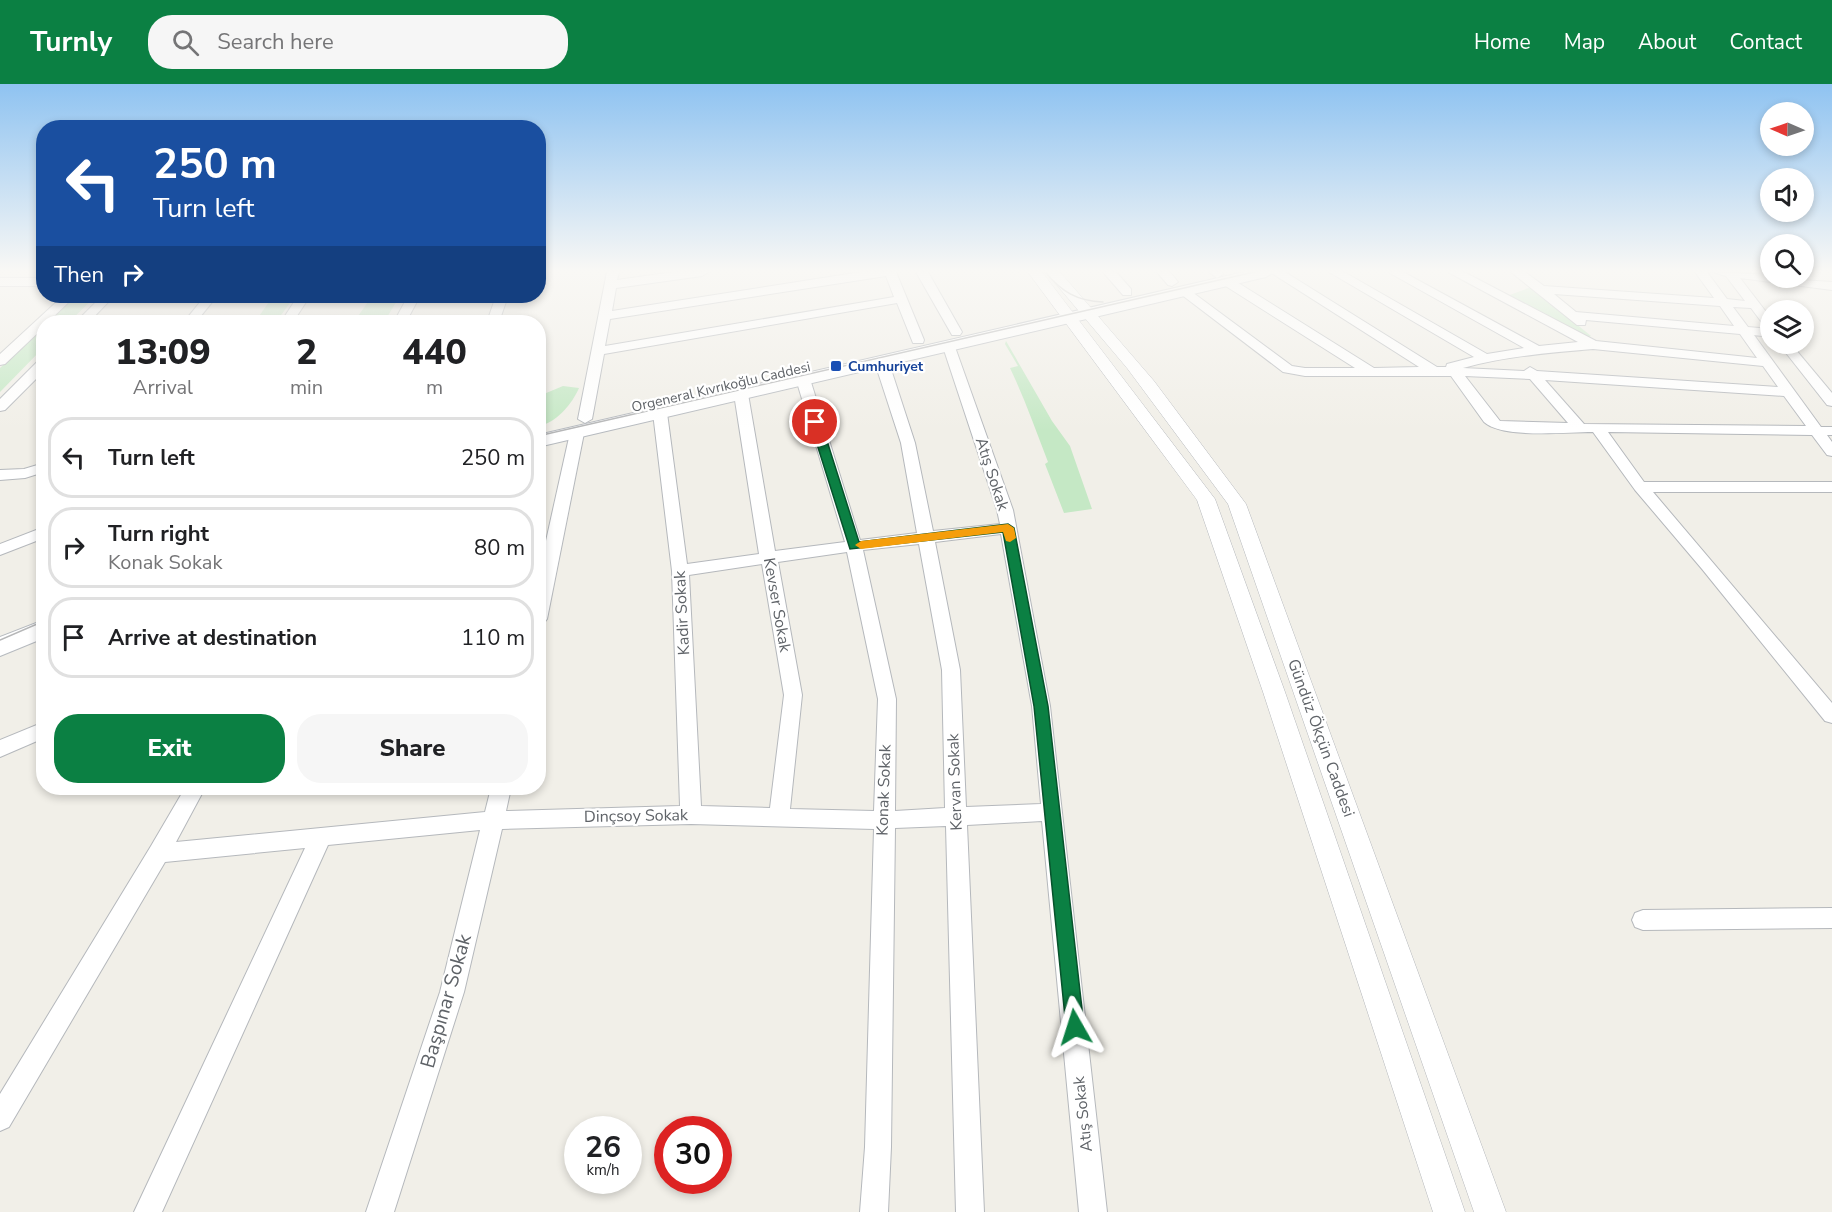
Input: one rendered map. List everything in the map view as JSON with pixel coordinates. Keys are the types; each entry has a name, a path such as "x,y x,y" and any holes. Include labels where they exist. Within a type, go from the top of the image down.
{"main road":[{"name":"Orgeneral Kıvrıkoğlu Caddesi","path":"546,428 581,426 918,340 953,339 1015,325"},
{"path":"546,438 581,426 660,413 882,360 953,339"},
{"path":"0,631 36,615"},
{"path":"0,647 36,631"}],"street":[{"path":"546,566 599,351 602,325"},
{"path":"599,351 752,325"},
{"path":"912,325 918,340"},
{"name":"Atış Sokak","path":"946,325 953,339 1005,510 1041,706 1093,1212"},
{"name":"Gündüz Ökçün Caddesi","path":"1084,325 1206,499 1278,703 1449,1212"},
{"name":"Gündüz Ökçün Caddesi","path":"1092,325 1115,342 1192,439 1237,504 1490,1212"},
{"path":"1229,325 1288,369 1305,372 1434,371 1534,375 1788,392"},
{"path":"1297,325 1371,372"},
{"path":"1360,325 1434,371 1485,358 1537,350 1600,345 1640,352 1768,363"},
{"path":"1427,325 1485,358"},
{"path":"1491,325 1537,350"},
{"path":"1559,325 1600,345"},
{"path":"1582,325 1600,345"},
{"path":"1671,325 1760,333"},
{"path":"1741,325 1788,392 1825,431 1832,452"},
{"path":"0,361 36,327"},
{"path":"1516,354 1579,427"},
{"path":"1793,354 1832,402"},
{"name":"Kervan Sokak","path":"882,360 908,443 951,670 970,1212"},
{"path":"0,406 36,371"},
{"path":"1456,373 1489,419 1496,425 1825,431"},
{"name":"Konak Sokak","path":"803,379 854,546 887,699 878,1136 873,1212"},
{"name":"Kevser Sokak","path":"741,394 792,695 779,818"},
{"name":"Kadir Sokak","path":"660,413 680,571 692,814"},
{"path":"1597,428 1640,487 1708,565 1832,716"},
{"path":"0,475 36,470"},
{"path":"1640,487 1832,487"},
{"path":"680,571 768,557 1008,528"},
{"path":"0,550 36,535"},
{"path":"0,749 36,733"},
{"path":"0,1118 159,853 191,795"},
{"name":"Başpınar Sokak","path":"380,1212 452,992 499,795"},
{"name":"Dinçsoy Sokak","path":"159,853 493,820 692,814 883,820 1052,812"},
{"path":"148,1212 321,837"},
{"path":"1643,920 1832,918"}],"green space":[{"path":"1561,325 1577,325 1591,336 1586,338"},
{"path":"36,334 36,355 0,392 0,368"},
{"path":"1006,341 1052,421 1070,446 1092,509 1064,513 1045,464 1048,462 1010,368 1018,366 1005,344"},
{"path":"563,386 579,388 563,412 546,424 546,393"}],"tram line":[{"path":"546,434 1024,325"},
{"path":"0,640 36,624"}],"slow traffic":[{"path":"861,545 1008,528 1010,538"}],"place":[{"name":"Cumhuriyet","path":"836,366"}],"route":[{"path":"815,422 854,546 1008,528 1041,706 1075,1027"}]}
